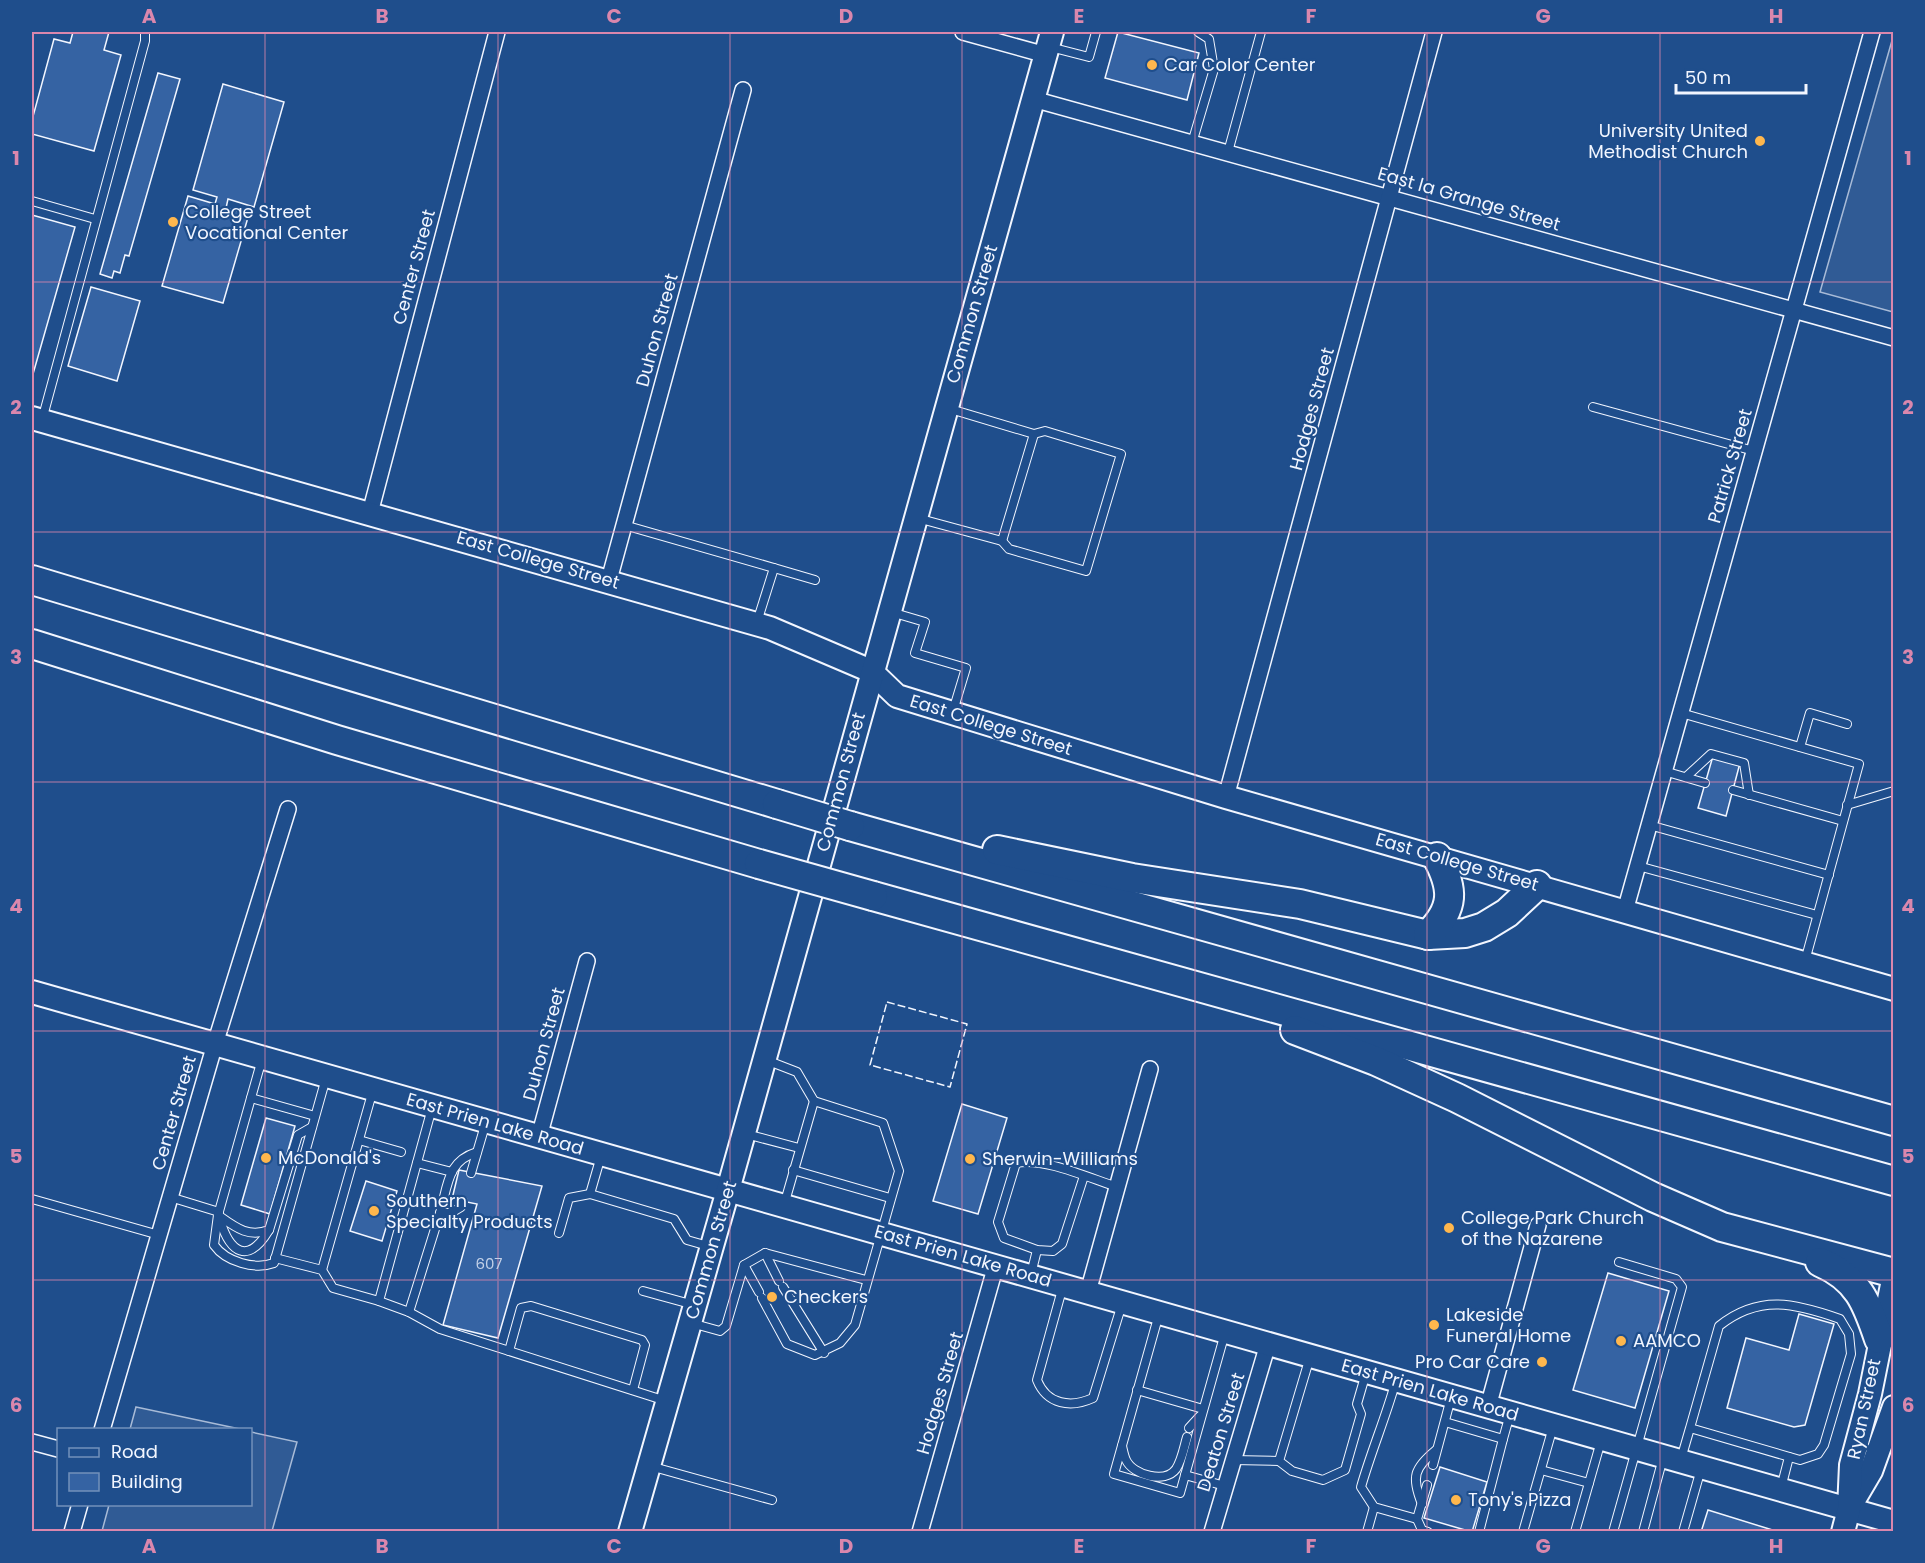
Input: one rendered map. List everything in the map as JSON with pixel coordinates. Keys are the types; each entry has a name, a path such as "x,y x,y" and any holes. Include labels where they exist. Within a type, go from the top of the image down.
{"highway":[{"path":"32,580 628,761 896,839 1891,1120"},
{"path":"32,644 348,743 759,864 1893,1180"},
{"path":"896,839 956,841 1131,878 1300,904 1428,935 1465,933 1484,927 1507,913 1537,885"},
{"path":"1428,935 1444,920 1450,898 1449,880 1437,856"},
{"path":"1136,968 1376,1061 1457,1098 1653,1197 1722,1227 1893,1274"},
{"path":"1774,1243 1827,1265 1850,1281 1866,1299 1879,1339"}],"street":[{"name":"Center Street","path":"370,513 497,32"},
{"path":"963,32 1049,44"},
{"name":"Hodges Street","path":"1226,797 1434,32"},
{"name":"Patrick Street","path":"1625,911 1872,32"},
{"name":"Common Street","path":"630,1532 729,1191 888,612 1049,44"},
{"name":"Duhon Street","path":"609,580 743,90"},
{"name":"East la Grange Street","path":"1033,99 1893,338"},
{"name":"East College Street","path":"36,420 609,580 756,624 872,671 897,696 1226,797 1804,963 1886,984"},
{"name":"Center Street","path":"103,1428 215,1044 288,808"},
{"name":"Duhon Street","path":"539,1137 587,961"},
{"name":"East Prien Lake Road","path":"32,992 1893,1522"},
{"path":"1088,1292 1150,1069"},
{"path":"1488,1407 1538,1224"},
{"name":"Hodges Street","path":"920,1532 996,1265"},
{"name":"Ryan Street","path":"1843,1532 1849,1509 1851,1466 1870,1394 1893,1274"},
{"name":"Deaton Street","path":"1212,1532 1268,1344"},
{"name":"Ryan Street","path":"1849,1509 1871,1471 1893,1407"},
{"path":"32,1442 57,1449"},
{"path":"72,1532 79,1506"}],"lane":[{"path":"36,420 95,219 145,41 145,32"},
{"path":"1049,44 1089,57 1096,32"},
{"path":"1192,143 1214,69 1209,39 1198,32"},
{"path":"1227,152 1261,32"},
{"path":"32,201 95,219"},
{"path":"1593,407 1754,451"},
{"path":"915,518 1002,541 1009,549 1086,571 1121,454 1045,431 1034,434 946,408"},
{"path":"1002,541 1034,434"},
{"path":"624,525 815,580"},
{"path":"756,624 774,568"},
{"path":"888,612 925,622 915,654 966,668 952,713"},
{"path":"1681,713 1859,764 1804,963"},
{"path":"1800,747 1810,713 1847,724"},
{"path":"1686,777 1711,754 1744,763 1749,795"},
{"path":"1664,771 1705,783"},
{"path":"1733,790 1843,821"},
{"path":"1847,805 1893,792"},
{"path":"1649,825 1829,875"},
{"path":"1638,866 1817,915"},
{"path":"263,1058 219,1214 214,1245 222,1256 261,1267 274,1263 327,1076"},
{"path":"744,1265 787,1344 814,1355 825,1353 840,1343 855,1325 898,1171 883,1123 814,1101 797,1072 765,1060"},
{"path":"322,1270 374,1090"},
{"path":"251,1098 315,1116"},
{"path":"784,1206 814,1101"},
{"path":"379,1301 432,1106"},
{"path":"471,1173 486,1122"},
{"path":"219,1214 225,1238 230,1246 238,1250 254,1250 261,1245 269,1230 298,1135 312,1127"},
{"path":"745,1134 799,1148"},
{"path":"359,1140 401,1152"},
{"path":"409,1312 452,1172 462,1156 477,1152"},
{"path":"590,1194 601,1155"},
{"path":"1084,1176 1062,1244 1053,1251 1037,1250 1004,1238 998,1222 1016,1163 1030,1160 1084,1176 1117,1187"},
{"path":"417,1163 452,1172"},
{"path":"794,1170 890,1198"},
{"path":"559,1233 569,1198 590,1194 674,1219 687,1240 713,1247"},
{"path":"170,1197 219,1214 245,1233 254,1234 269,1230"},
{"path":"32,1199 159,1234"},
{"path":"440,1213 451,1213 461,1207 463,1201"},
{"path":"1031,1275 1037,1250"},
{"path":"643,1291 693,1314 720,1331 726,1326 744,1265 765,1253 866,1280"},
{"path":"765,1253 781,1284 825,1353"},
{"path":"275,1258 322,1270 333,1288 409,1312 440,1329 668,1401"},
{"path":"1613,1532 1682,1287 1676,1279 1619,1262"},
{"path":"1063,1285 1037,1380 1042,1392 1055,1400 1077,1405 1093,1398 1122,1302"},
{"path":"1683,1532 1682,1462 1690,1428 1719,1326 1727,1320 1769,1303 1786,1303 1840,1319 1849,1334 1851,1354 1824,1445 1818,1454 1810,1459 1789,1456 1690,1428"},
{"path":"509,1351 521,1308 531,1306 642,1340 645,1345 633,1390"},
{"path":"1159,1312 1114,1474 1180,1493 1225,1332"},
{"path":"1279,1461 1310,1356"},
{"path":"1233,1460 1279,1461 1292,1471 1323,1480 1345,1470 1361,1414 1358,1404 1366,1372"},
{"path":"1396,1381 1383,1428 1374,1440 1360,1487 1374,1507 1417,1519 1424,1531"},
{"path":"1137,1390 1203,1411"},
{"path":"1433,1465 1452,1397"},
{"path":"1189,1428 1203,1411"},
{"path":"1479,1532 1510,1414"},
{"path":"1445,1422 1503,1439"},
{"path":"1523,1532 1553,1426"},
{"path":"1122,1444 1126,1461 1134,1469 1160,1477 1168,1476 1176,1470 1187,1437"},
{"path":"1575,1532 1602,1439"},
{"path":"1422,1504 1414,1484 1420,1463 1437,1449"},
{"path":"1780,1489 1789,1456"},
{"path":"1643,1532 1682,1462"},
{"path":"649,1466 772,1500"},
{"path":"1540,1470 1589,1483"},
{"path":"1185,1475 1225,1486"},
{"path":"1417,1519 1427,1485"},
{"path":"1367,1532 1374,1507"}],"shaded area":[{"path":"1893,37 1894,312 1820,292"},
{"path":"136,1407 235,1428 130,1428"},
{"path":"252,1432 297,1442 272,1531 102,1531 109,1506 252,1506"}],"building":[{"path":"73,32 109,32 104,50 121,55 94,151 32,134 32,120 54,39 70,43"},
{"name":"Car Color Center","path":"1118,32 1199,53 1187,100 1105,78"},
{"path":"158,73 180,79 129,256 125,255 120,273 114,271 112,278 100,274"},
{"path":"223,84 284,102 254,207 228,199 226,208 249,214 223,303 162,286 188,196 215,204 217,197 193,190"},
{"path":"32,215 75,227 33,374 32,374"},
{"path":"91,287 140,301 117,381 68,366"},
{"path":"1713,756 1740,763 1726,816 1698,808"},
{"name":"Sherwin-Williams","path":"962,1104 1007,1118 978,1214 933,1201"},
{"path":"266,1118 295,1126 270,1214 241,1205"},
{"path":"459,1170 542,1186 498,1338 443,1325 477,1204 452,1199"},
{"name":"Southern Specialty Products","path":"366,1181 397,1191 382,1241 350,1231"},
{"name":"AAMCO","path":"1608,1273 1669,1291 1635,1408 1573,1390"},
{"path":"1799,1314 1834,1324 1805,1425 1794,1427 1727,1408 1746,1338 1789,1350"},
{"name":"Tony's Pizza","path":"1440,1467 1487,1482 1472,1532 1424,1518"},
{"path":"1708,1510 1779,1532 1701,1532"}],"fence":[{"path":"887,1002 967,1024 950,1087 870,1065 887,1002"}],"place":[{"name":"Car Color Center","path":"1152,65"},
{"name":"University United Methodist Church","path":"1760,141"},
{"name":"College Street Vocational Center","path":"173,222"},
{"name":"McDonald's","path":"266,1158"},
{"name":"Sherwin-Williams","path":"970,1159"},
{"name":"Southern Specialty Products","path":"374,1211"},
{"name":"College Park Church of the Nazarene","path":"1449,1228"},
{"name":"Checkers","path":"772,1297"},
{"name":"Lakeside Funeral Home","path":"1434,1325"},
{"name":"AAMCO","path":"1621,1341"},
{"name":"Pro Car Care","path":"1542,1362"},
{"name":"Tony's Pizza","path":"1456,1500"}]}
